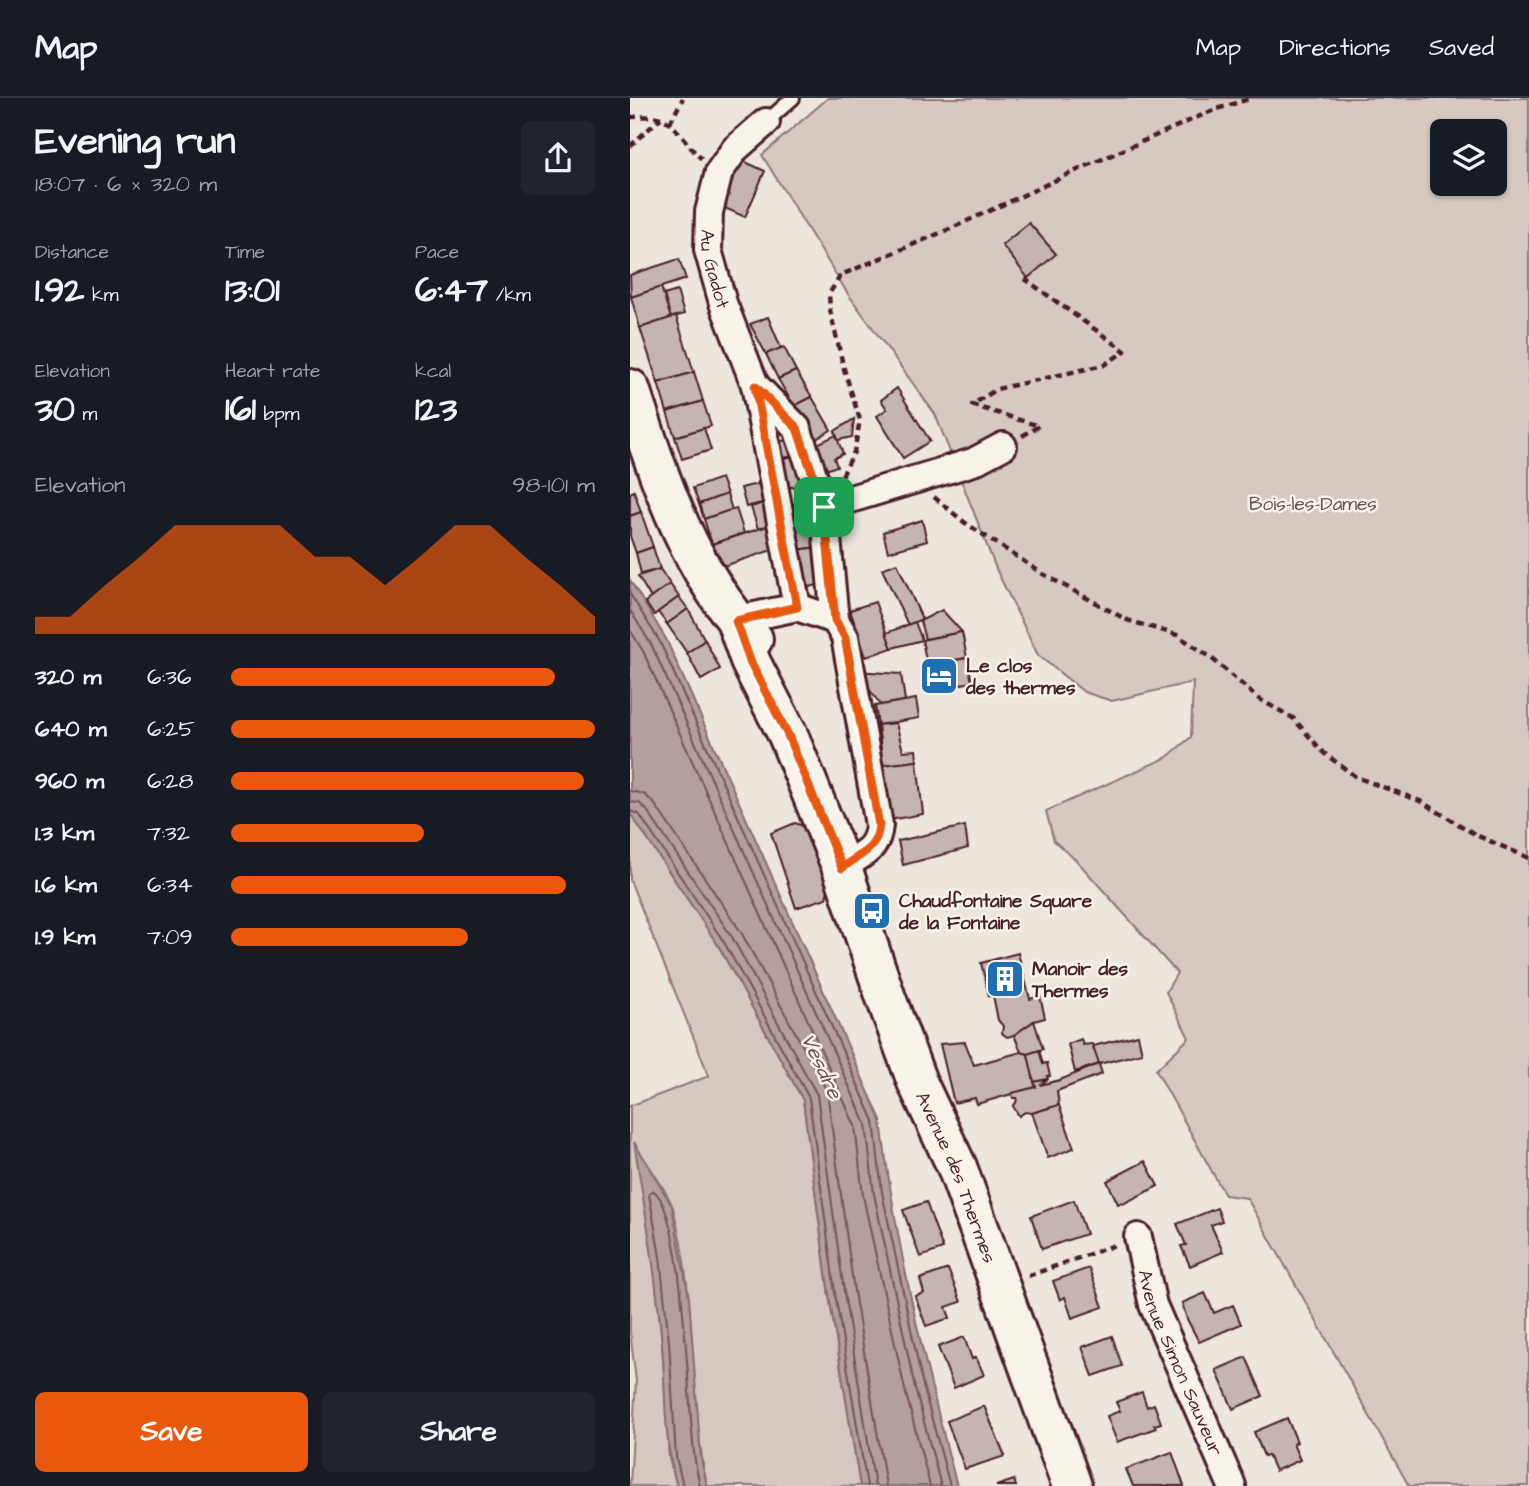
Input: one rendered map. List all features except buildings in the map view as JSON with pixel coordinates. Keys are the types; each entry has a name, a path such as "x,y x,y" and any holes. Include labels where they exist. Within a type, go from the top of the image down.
{"main road":[{"name":"Avenue des Thermes","path":"630,389 660,482 686,539 736,621 770,656 807,724 826,766 830,777 842,868 899,1034 923,1095 957,1167 1072,1486"}],"street":[{"name":"Au Gadot","path":"766,122 735,149 719,172 709,212 708,250 723,303 755,386 797,607"},
{"name":"Au Gadot","path":"755,386 797,428 824,507 835,620"},
{"path":"824,507 973,462 1003,446"},
{"path":"736,621 797,607 835,620 845,637 879,825 878,839 874,846 842,868"},
{"name":"Avenue Simon Sauveur","path":"1138,1237 1153,1305 1232,1486"}],"lane":[{"path":"766,122 793,98"}],"path":[{"path":"670,123 683,98"},
{"path":"824,507 835,492 854,452 860,420 830,310 829,294 841,275 952,228 1082,167 1252,98"},
{"path":"630,117 662,118 670,123 691,151 719,172"},
{"path":"630,146 662,118"},
{"path":"1003,446 1039,426 972,405 997,389 1104,365 1125,351 1025,279"},
{"path":"914,480 964,522 1043,574 1127,620 1177,635 1209,656 1259,698 1293,718 1324,752 1356,777 1420,802 1478,836 1529,858"},
{"path":"1001,1286 1138,1237"}],"green space":[{"name":"Bois-les-Dames","path":"828,98 1529,98 1529,1486 1409,1486 1247,1198 1225,1195 1156,1070 1189,1038 1166,992 1177,973 1077,861 1054,841 1046,811 1166,758 1191,737 1193,682 1112,701 1084,692 1038,655 997,571 935,414 848,294 762,155"},
{"path":"630,813 718,945 803,1100 829,1295 860,1486 707,1486 697,1417 690,1312 681,1242 670,1201 635,1144 653,1258 662,1343 669,1459 677,1486 630,1486 636,1381 630,1332 630,1106 709,1076 630,880"}],"water":[{"name":"Vesdre","path":"630,580 666,639 881,1120 894,1212 912,1304 957,1486 860,1486 829,1295 803,1100 718,945 630,813"},
{"path":"634,1142 672,1206 689,1298 701,1458 707,1486 677,1486 672,1469 657,1292"}],"place":[{"name":"Le clos des thermes","path":"939,676"},
{"name":"Chaudfontaine Square de la Fontaine","path":"872,911"},
{"name":"Manoir des Thermes","path":"1005,979"}],"route":[{"path":"755,386 797,428 824,507 835,620 845,637 879,825 878,839 874,846 842,868 788,735 751,663 736,621 797,607 755,386"}]}
